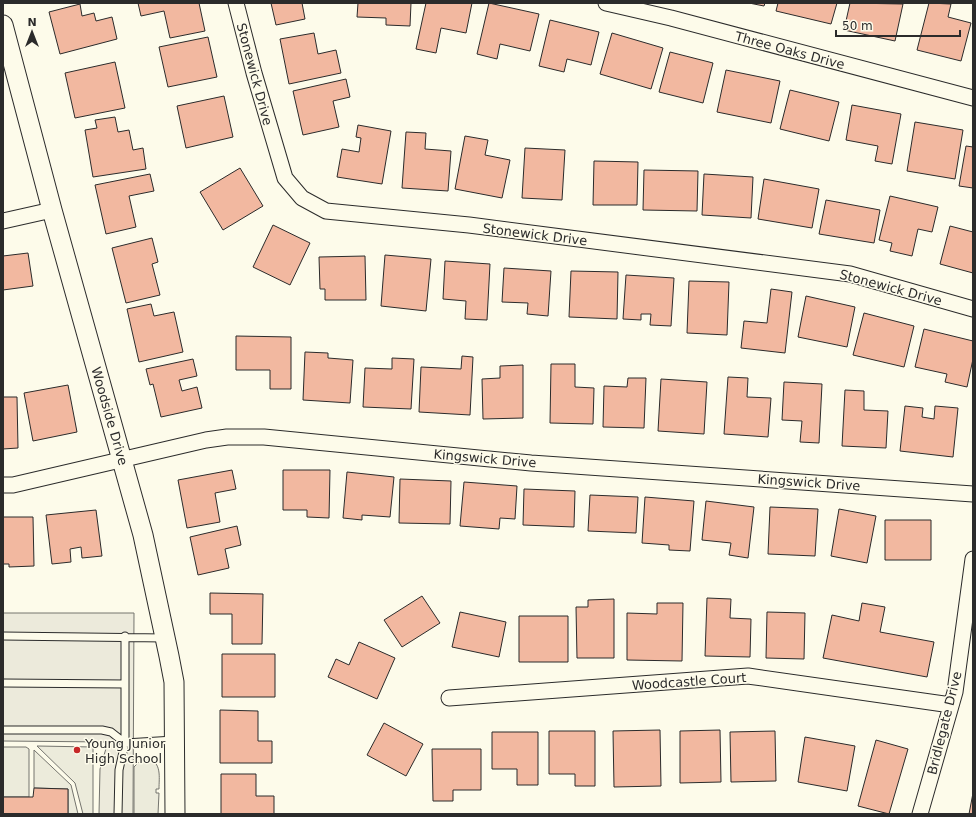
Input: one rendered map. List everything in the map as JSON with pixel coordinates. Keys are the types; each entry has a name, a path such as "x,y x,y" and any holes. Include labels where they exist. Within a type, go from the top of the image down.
{"street":[{"name":"Stonewick Drive","path":"236,3 254,73 285,178 302,198 326,211 469,225 850,274 973,309"},
{"name":"Three Oaks Drive","path":"606,3 679,20 973,98"},
{"name":"Woodside Drive","path":"3,25 52,210 143,535 166,638 174,682 175,814"},
{"path":"3,221 52,210"},
{"name":"Kingswick Drive","path":"3,486 206,440 227,437 264,437 531,463 973,494"},
{"name":"Bridlegate Drive","path":"920,814 951,705 958,670 973,559"},
{"name":"Woodcastle Court","path":"449,698 748,676 951,705"}],"lane":[{"path":"3,636 125,636 166,638"},
{"path":"118,814 119,770 125,744 125,636"},
{"path":"3,684 125,684"},
{"path":"3,730 107,730 116,735 125,744 174,740"}],"shaded area":[{"path":"3,613 134,613 133,814 99,814 100,769 107,742 3,741"},
{"path":"37,746 93,747 93,814 83,814 75,783"},
{"path":"3,747 26,747 29,749 29,797 3,797"},
{"path":"34,750 71,785 78,814 68,814 68,789 34,788"},
{"path":"148,758 156,763 159,771 159,789 156,789 156,793 159,793 158,814 134,814 134,767 139,762 148,761"}],"building":[{"path":"138,3 199,3 205,31 170,38 164,11 141,16"},
{"path":"271,3 302,3 305,19 276,25"},
{"path":"358,3 411,3 410,26 386,25 386,18 357,17"},
{"path":"426,3 472,3 466,33 441,28 436,53 416,49"},
{"path":"489,3 539,14 530,51 500,44 497,59 477,54"},
{"path":"749,3 765,3 764,6"},
{"path":"778,3 837,3 831,24 776,11"},
{"path":"850,3 903,4 895,41 844,30"},
{"path":"929,3 951,4 948,17 971,23 961,61 917,50"},
{"path":"80,4 82,16 94,13 96,21 112,17 117,39 60,54 49,12"},
{"path":"550,20 599,32 591,65 567,59 564,72 539,66"},
{"path":"314,33 318,54 336,50 341,73 289,84 280,39"},
{"path":"612,33 663,48 651,89 600,74"},
{"path":"208,37 217,77 168,87 159,47"},
{"path":"670,52 713,63 703,103 659,92"},
{"path":"115,62 125,108 75,118 65,73"},
{"path":"726,70 780,81 771,123 717,112"},
{"path":"346,79 350,97 333,101 339,127 303,135 293,91"},
{"path":"790,90 839,102 829,141 780,129"},
{"path":"224,96 233,137 186,148 177,106"},
{"path":"852,105 901,114 892,164 875,161 878,146 846,140"},
{"path":"115,117 118,132 129,130 133,150 143,148 146,169 93,177 85,130 97,128 95,120"},
{"path":"915,122 963,130 955,179 907,171"},
{"path":"358,125 391,131 382,184 337,177 342,149 359,152 361,138 356,137"},
{"path":"406,132 426,133 425,149 451,151 448,191 402,188"},
{"path":"465,136 488,140 485,155 510,160 502,198 455,189"},
{"path":"966,146 973,147 973,188 959,186"},
{"path":"525,148 565,150 562,200 522,198"},
{"path":"594,161 638,162 637,205 593,205"},
{"path":"240,168 263,206 223,230 200,192"},
{"path":"644,170 698,171 697,211 643,210"},
{"path":"150,174 154,191 129,196 136,227 106,234 95,185"},
{"path":"704,174 753,177 751,218 702,215"},
{"path":"764,179 819,189 812,228 758,219"},
{"path":"890,196 938,207 932,232 918,229 912,256 890,251 892,243 879,240"},
{"path":"826,200 880,210 874,243 819,234"},
{"path":"273,225 310,243 290,285 253,267"},
{"path":"950,226 973,232 973,273 940,264"},
{"path":"152,238 158,262 152,264 160,295 126,303 112,248"},
{"path":"28,253 33,286 3,290 3,256"},
{"path":"385,255 431,259 426,311 381,306"},
{"path":"365,256 366,300 325,300 325,289 320,289 319,257"},
{"path":"445,261 490,264 487,320 465,319 466,301 443,299"},
{"path":"504,268 551,271 548,316 527,314 528,303 502,302"},
{"path":"571,271 618,272 617,319 569,317"},
{"path":"626,275 674,278 671,326 650,325 651,314 641,314 641,320 623,319"},
{"path":"689,281 729,282 727,335 687,333"},
{"path":"771,289 792,292 785,353 741,348 744,321 767,323"},
{"path":"806,296 855,307 847,347 798,337"},
{"path":"151,304 154,316 174,312 183,352 139,362 127,309"},
{"path":"864,313 914,326 904,367 853,355"},
{"path":"924,329 973,341 973,359 967,387 945,382 947,374 915,367"},
{"path":"236,336 291,337 291,389 270,389 270,370 236,370"},
{"path":"305,352 328,353 328,358 353,360 350,403 303,400"},
{"path":"462,356 473,357 470,415 419,412 421,367 461,369"},
{"path":"392,358 414,359 411,409 363,407 365,368 392,369"},
{"path":"193,359 197,376 179,380 182,391 197,387 202,408 161,417 153,384 150,385 146,369"},
{"path":"551,364 575,364 575,387 594,388 593,424 550,423"},
{"path":"523,365 523,418 483,419 482,379 500,378 500,366"},
{"path":"728,377 748,378 747,397 771,398 768,437 724,434"},
{"path":"628,378 646,378 644,428 603,427 604,386 627,387"},
{"path":"661,379 707,382 704,434 658,431"},
{"path":"784,382 822,384 819,443 800,442 802,421 782,420"},
{"path":"68,385 77,432 33,441 24,393"},
{"path":"845,390 864,391 864,410 888,411 886,448 842,446"},
{"path":"3,397 17,397 18,448 3,449"},
{"path":"905,406 923,408 922,417 934,419 935,406 958,408 953,457 900,451"},
{"path":"232,470 236,489 215,493 220,522 187,528 178,480"},
{"path":"283,470 330,470 329,518 307,517 307,510 283,510"},
{"path":"347,472 394,477 390,517 362,515 362,520 343,518"},
{"path":"400,479 451,481 450,524 399,523"},
{"path":"464,482 517,486 515,519 500,518 499,529 460,526"},
{"path":"524,489 575,491 574,527 523,525"},
{"path":"590,495 638,497 636,533 588,531"},
{"path":"645,497 694,501 690,551 669,550 669,545 642,543"},
{"path":"706,501 754,507 748,558 729,555 731,543 702,540"},
{"path":"770,507 818,509 815,556 768,554"},
{"path":"839,509 876,516 867,563 831,556"},
{"path":"96,510 102,556 82,558 81,547 70,549 71,562 52,564 46,515"},
{"path":"3,517 33,517 34,566 9,567 9,564 3,564"},
{"path":"885,520 931,520 931,560 885,560"},
{"path":"237,526 241,545 225,549 229,568 198,575 190,537"},
{"path":"210,593 263,594 262,644 232,644 232,614 210,614"},
{"path":"422,596 440,623 402,647 384,620"},
{"path":"707,598 731,599 730,618 751,619 750,657 705,656"},
{"path":"614,599 614,658 577,658 576,607 588,607 588,600"},
{"path":"657,603 683,603 682,661 627,660 627,613 657,614"},
{"path":"862,603 885,607 880,632 934,642 927,677 823,658 832,615 859,621"},
{"path":"460,612 506,622 499,657 452,647"},
{"path":"767,612 805,613 804,659 766,658"},
{"path":"519,616 568,616 568,662 519,662"},
{"path":"359,642 395,658 377,699 328,677 336,659 349,665"},
{"path":"222,654 275,654 275,697 222,697"},
{"path":"220,710 258,711 258,741 272,741 272,763 220,763"},
{"path":"384,723 423,744 406,776 367,755"},
{"path":"660,730 661,786 614,787 613,731"},
{"path":"720,730 721,782 680,783 680,731"},
{"path":"549,731 595,731 595,786 575,786 575,774 549,774"},
{"path":"775,731 776,781 731,782 730,732"},
{"path":"492,732 538,732 538,785 517,785 517,769 492,769"},
{"path":"805,737 855,746 847,791 798,782"},
{"path":"876,740 908,749 889,814 858,806"},
{"path":"432,749 481,749 481,790 453,790 453,801 433,801"},
{"path":"221,774 256,774 256,796 274,796 274,814 221,814"},
{"name":"Young Junior High School","path":"34,788 68,789 68,814 3,814 3,797 33,797"},
{"path":"973,793 973,814 969,814"}],"place":[{"name":"Young Junior High School","path":"77,750"}]}
